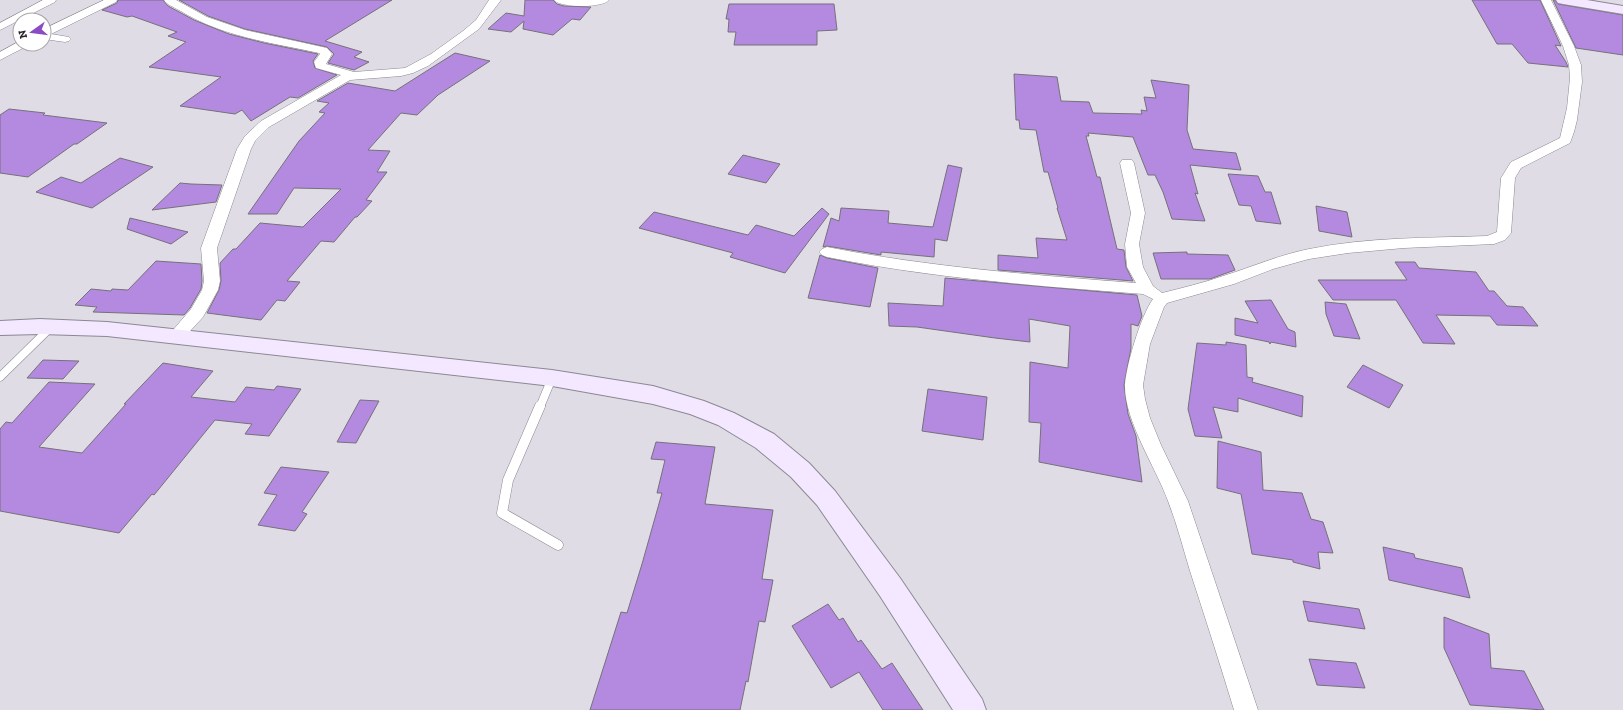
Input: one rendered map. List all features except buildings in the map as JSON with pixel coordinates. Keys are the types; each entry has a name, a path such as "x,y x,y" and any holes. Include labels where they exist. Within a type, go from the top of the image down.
{"street":[{"path":"0,28 51,0"},
{"path":"52,30 112,0"},
{"path":"169,0 215,24 261,38 323,50 326,54 320,62 320,66 353,75"},
{"path":"175,337 197,313 210,290 212,281 209,248 244,149 250,139 265,124 340,79 353,75 398,73 415,69 471,31 480,21 490,5 496,0"},
{"path":"559,0 581,2 604,0"},
{"path":"1246,710 1178,501 1152,445 1141,418 1136,399 1134,385 1142,344 1156,306 1161,299 1228,280 1268,265 1324,251 1404,243 1483,242 1500,237 1504,233 1508,178 1511,171 1521,162 1565,140 1570,128 1575,92 1576,73 1574,61 1570,49 1546,0"},
{"path":"1563,0 1623,10"},
{"path":"0,28 12,31"},
{"path":"52,36 64,39"},
{"path":"0,57 12,50"},
{"path":"1127,163 1138,213 1132,244 1134,262 1137,271 1147,289 1161,299"},
{"path":"827,252 877,263 926,270 1063,283 1147,289"},
{"path":"0,328 53,326 107,329 552,378 653,395 696,407 726,419 765,442 800,470 826,498 890,587 971,710"}],"lane":[{"path":"0,377 53,326"},
{"path":"552,378 508,480 502,513 558,545"}]}
